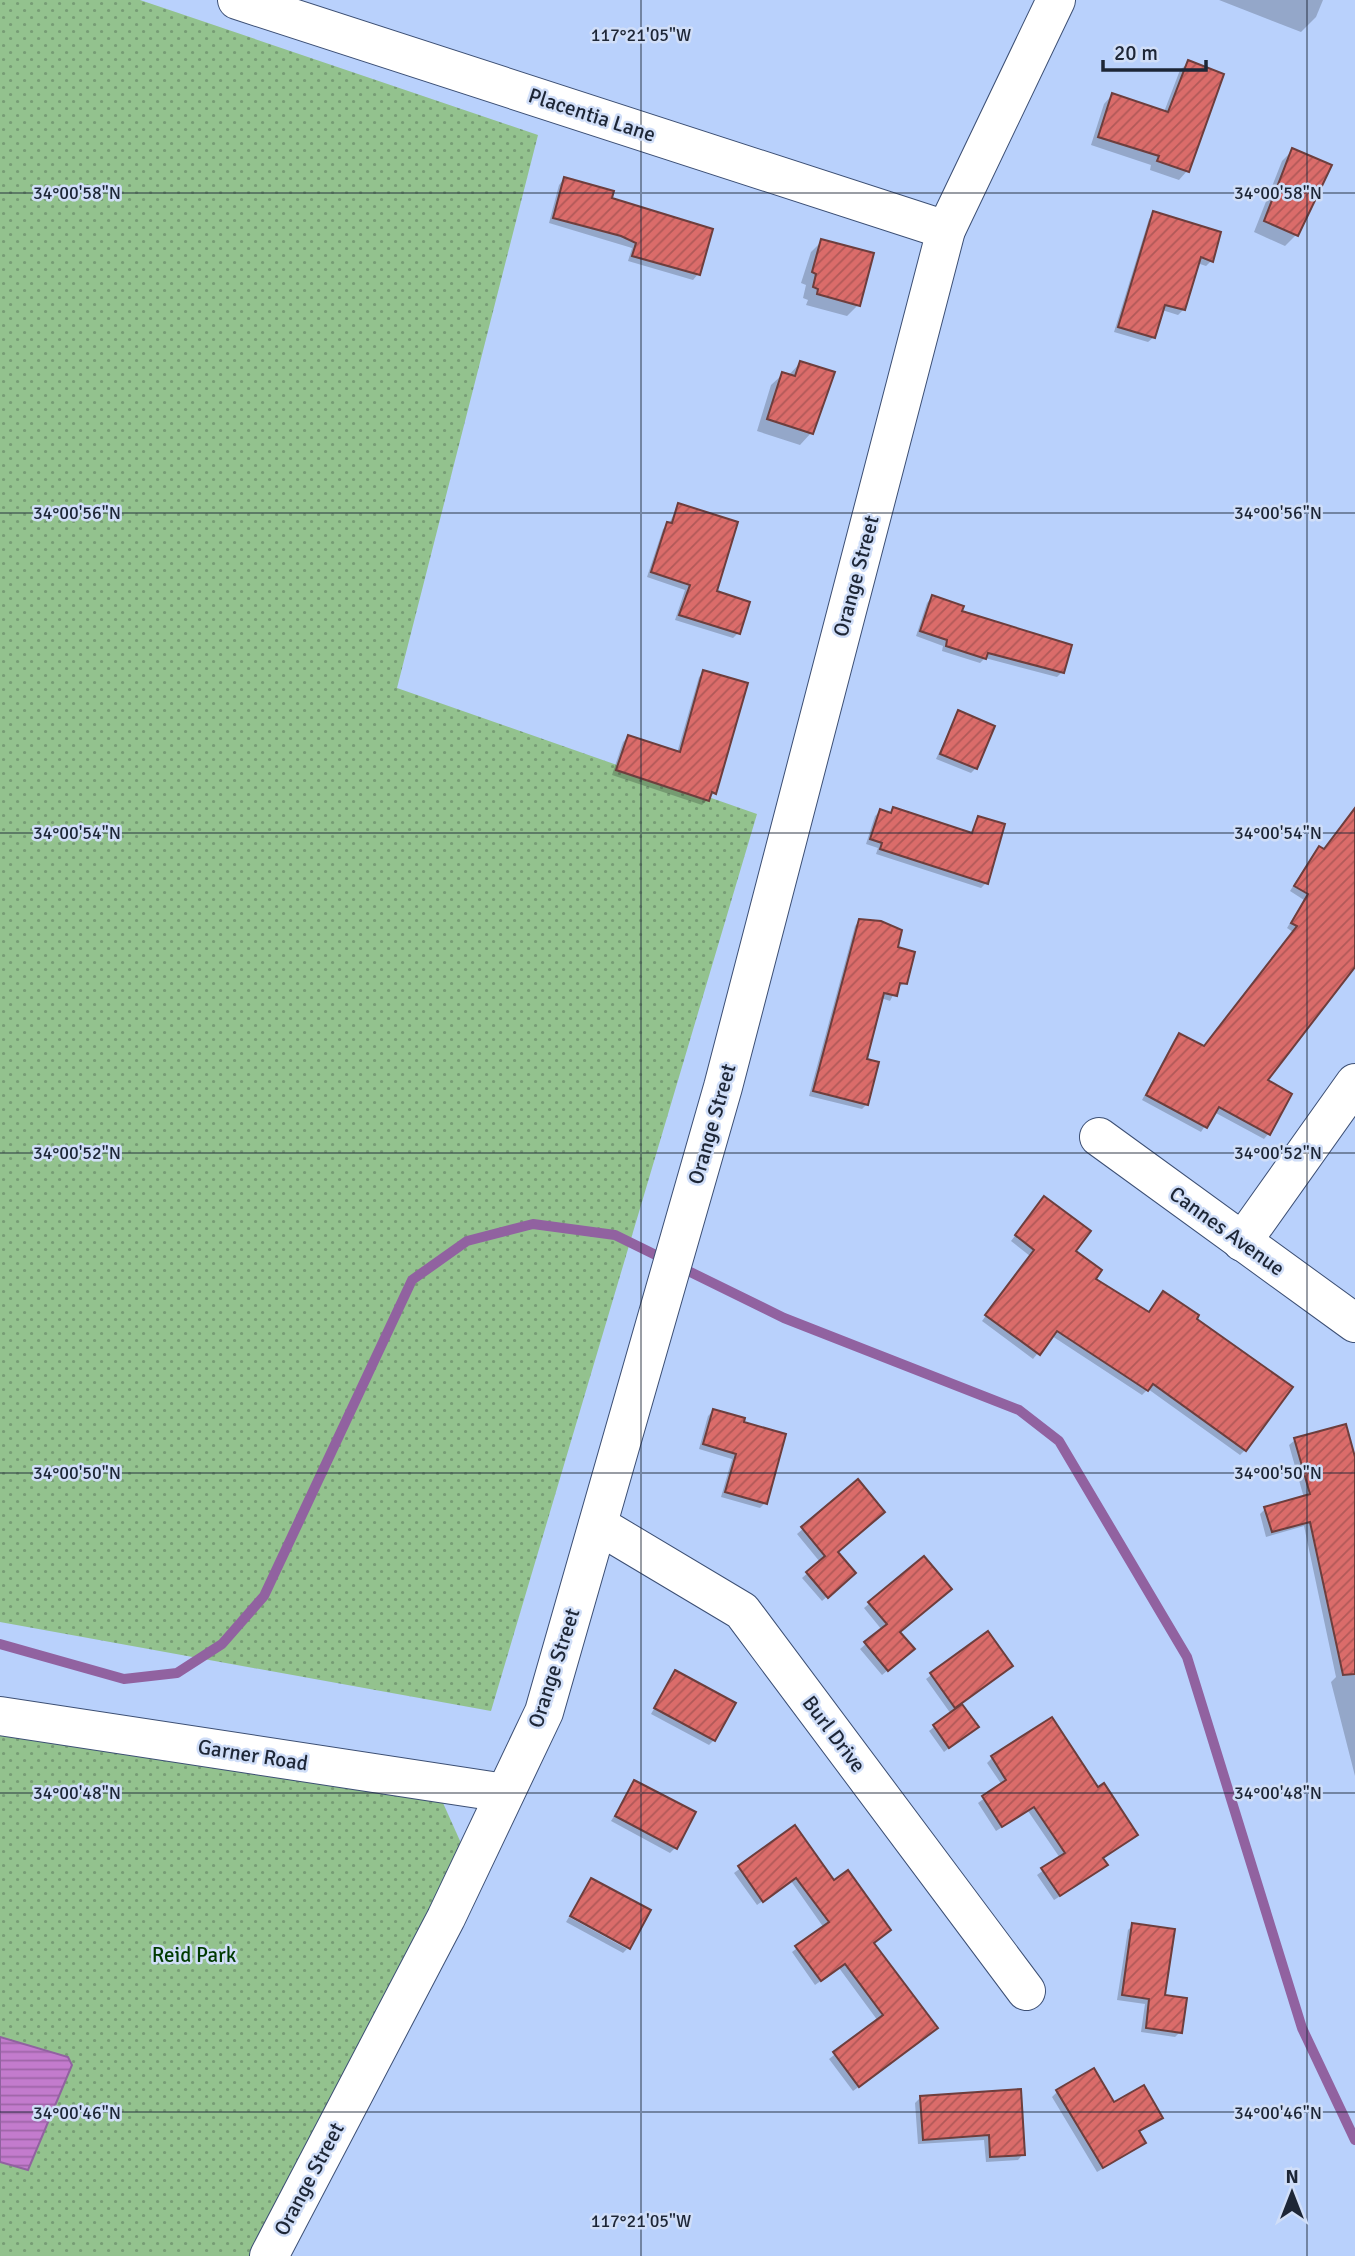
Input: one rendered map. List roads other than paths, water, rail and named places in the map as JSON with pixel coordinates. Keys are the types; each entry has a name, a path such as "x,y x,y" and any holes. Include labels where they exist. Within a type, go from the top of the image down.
{"street":[{"name":"Placentia Lane","path":"237,0 946,230"},
{"name":"Orange Street","path":"269,2256 446,1918 544,1712 723,1087 946,230 1056,0"},
{"path":"1242,1242 1355,1083"},
{"name":"Cannes Avenue","path":"1098,1138 1355,1323"},
{"name":"Burl Drive","path":"598,1525 742,1611 1026,1992"},
{"name":"Garner Road","path":"0,1716 505,1793"}],"waterway":[{"path":"0,1644 124,1679 177,1673 222,1644 264,1596 412,1280 467,1241 533,1224 615,1235 784,1318 1019,1410 1059,1441 1187,1657 1302,2028 1355,2140"}],"park label":[{"name":"Reid Park","path":"194,1955"}]}
